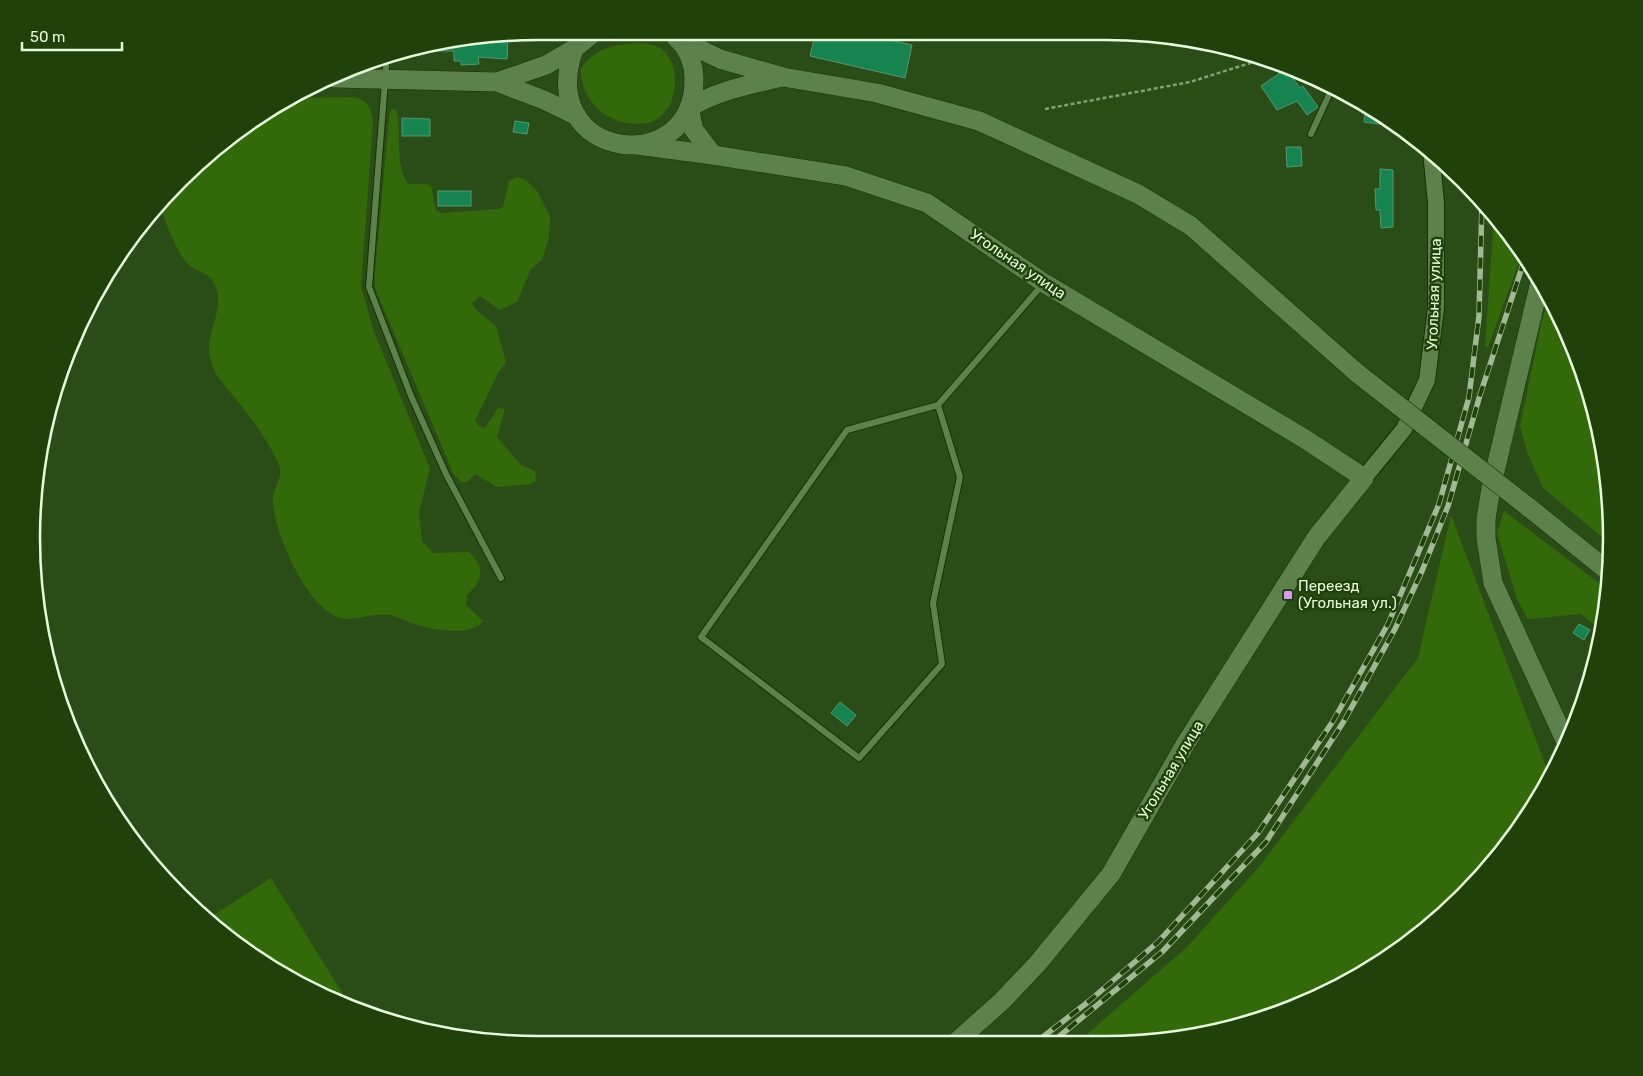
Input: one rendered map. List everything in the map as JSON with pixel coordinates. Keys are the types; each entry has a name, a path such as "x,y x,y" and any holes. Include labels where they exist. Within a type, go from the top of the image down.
{"main road":[{"path":"346,78 497,82 546,66 585,40"},
{"path":"637,145 654,142 668,134 680,122 689,108 694,90 694,72 689,55 677,40"},
{"path":"679,40 720,59 783,77 877,93 978,121 1138,194 1191,226 1357,373 1602,567"},
{"path":"574,48 566,80 569,99 577,116"},
{"path":"689,108 706,97 727,90 783,77"},
{"path":"497,82 544,100 577,116"},
{"path":"689,108 694,130 713,155"},
{"name":"Угольная улица","path":"577,116 588,129 603,139 620,145 637,145 713,155 846,176 927,202 1044,283 1305,439 1364,478 1316,538 1186,743 1111,874 1038,963 1002,1001 963,1036"},
{"path":"1538,292 1491,488 1486,519 1486,538 1493,583 1563,734"}],"street":[{"name":"Угольная улица","path":"1364,478 1404,429 1428,380 1436,308 1436,203 1432,163"}],"lane":[{"path":"386,64 369,288 411,396 442,466 501,578"},
{"path":"1311,134 1330,94"},
{"path":"938,405 960,477 933,604 942,664 859,758 701,637 847,430 938,405 1044,283"}],"path":[{"path":"1045,109 1190,82 1252,62"}],"green space":[{"path":"641,43 658,47 668,56 674,73 674,91 672,99 663,114 648,123 631,124 606,115 595,106 583,86 581,69 600,51 623,44"},
{"path":"355,97 363,101 371,112 373,122 361,286 373,329 430,469 419,512 422,541 433,553 469,552 478,563 480,569 479,579 467,595 466,605 483,621 470,629 452,631 434,629 384,614 347,619 341,618 329,612 304,585 285,547 274,511 273,497 280,477 279,465 259,429 216,374 211,361 209,342 218,305 215,285 204,273 189,265 180,254 162,212 186,186 235,143 261,124 306,98"},
{"path":"395,109 399,122 399,153 403,174 408,184 427,184 431,186 436,210 442,213 499,209 503,207 509,181 517,177 526,180 537,191 550,216 549,237 542,260 531,269 517,302 500,310 480,296 472,303 477,311 496,326 506,362 498,373 475,421 479,426 485,428 498,408 505,409 497,437 521,465 535,471 536,481 531,484 496,487 476,474 467,482 461,482 453,473 375,288 389,118 391,110"},
{"path":"1493,227 1519,261 1488,347 1485,347"},
{"path":"1546,307 1565,347 1586,409 1599,473 1603,538 1543,488 1527,452 1520,426"},
{"path":"1504,511 1601,584 1595,625 1581,614 1528,619 1517,599 1497,533"},
{"path":"1451,515 1547,768 1519,815 1479,866 1433,912 1382,952 1325,985 1296,998 1234,1019 1170,1032 1085,1036 1187,947 1259,867 1418,658"},
{"path":"271,878 345,997 318,985 261,952 214,915"}],"building":[{"path":"814,40 890,40 912,45 905,78 810,56"},
{"path":"508,41 507,59 478,57 479,64 461,65 461,61 454,61 454,51 436,51 473,44"},
{"path":"1281,72 1291,76 1300,88 1303,86 1318,107 1307,115 1297,101 1277,110 1261,86"},
{"path":"1365,114 1383,125 1364,122"},
{"path":"402,118 430,119 430,136 402,136"},
{"path":"515,121 529,123 527,134 513,132"},
{"path":"1286,147 1301,147 1302,166 1287,167"},
{"path":"1380,169 1393,170 1393,227 1381,228 1380,210 1376,210 1375,189 1380,189"},
{"path":"438,191 471,191 471,206 438,206"},
{"path":"1579,624 1590,630 1584,640 1573,633"},
{"path":"840,702 856,715 847,726 831,713"}],"railway":[{"path":"1044,1036 1088,1002 1158,942 1258,833 1333,721 1388,624 1439,504 1469,397 1479,316 1482,213"},
{"path":"1060,1036 1163,951 1266,842 1344,721 1395,629 1422,571 1448,506 1480,395 1522,266"}],"place":[{"name":"Переезд (Угольная ул.)","path":"1288,595"}]}
